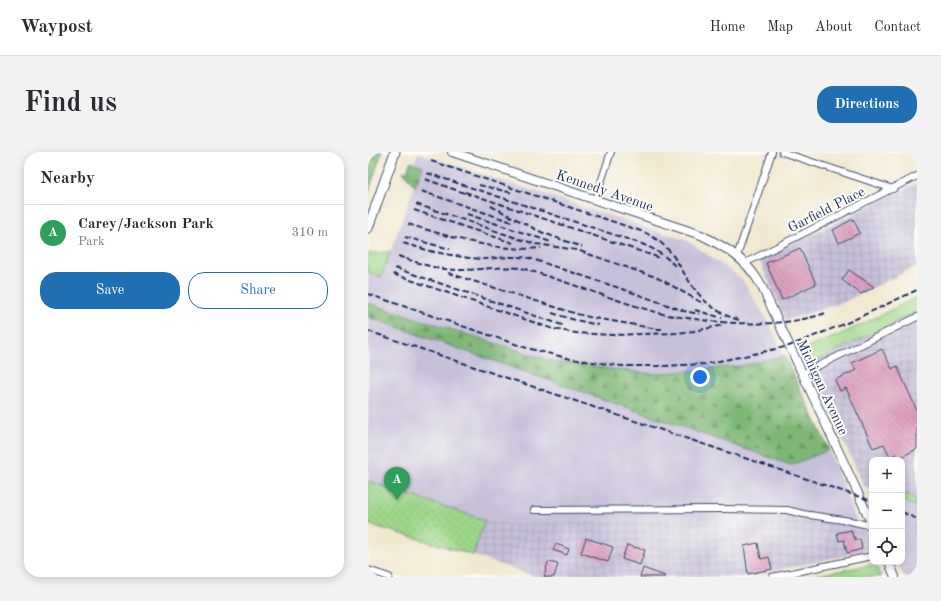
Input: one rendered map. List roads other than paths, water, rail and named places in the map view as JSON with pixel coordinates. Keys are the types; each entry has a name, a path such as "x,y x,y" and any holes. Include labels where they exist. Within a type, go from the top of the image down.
{"main road":[{"path":"368,228 396,152"},
{"name":"Kennedy Avenue","path":"452,152 701,235 729,250 745,263"},
{"name":"Michigan Avenue","path":"745,263 763,290 869,519"},
{"path":"890,565 895,577"}],"street":[{"path":"595,200 611,152"},
{"path":"737,256 772,152"},
{"path":"782,152 893,189"},
{"name":"Garfield Place","path":"745,263 917,176"},
{"path":"802,374 917,317"},
{"path":"534,510 787,510 869,525"},
{"path":"772,577 869,557"},
{"path":"368,570 389,577"},
{"path":"800,577 803,570"}],"railway":[{"path":"431,161 644,232 659,241 668,250 704,300 716,310 739,320"},
{"path":"427,173 642,244 660,253 676,267"},
{"path":"425,179 470,195"},
{"path":"479,185 513,193"},
{"path":"421,191 512,222"},
{"path":"465,192 660,258"},
{"path":"416,204 519,239 536,244 577,250 656,277 704,304"},
{"path":"491,206 541,232 582,247"},
{"path":"414,210 513,243"},
{"path":"467,214 551,242"},
{"path":"408,224 490,246 524,249 541,248"},
{"path":"405,237 450,249"},
{"path":"403,243 434,252"},
{"path":"429,251 482,259 511,257 529,258 684,311 699,314"},
{"path":"398,256 428,266 451,270 505,267 521,268 645,309 668,315 702,320 768,323 795,321 826,313"},
{"path":"395,268 565,326"},
{"path":"448,273 577,314 662,329"},
{"path":"393,274 553,329 576,333 612,335 677,333 724,325"},
{"path":"368,294 527,348 571,359 622,366 662,366 705,364 789,346 849,322 917,290"},
{"path":"695,310 722,318"},
{"path":"552,313 599,325"},
{"path":"368,331 869,500"},
{"path":"905,513 917,519"}],"place":[{"name":"Carey/Jackson Park","path":"397,500"}]}
